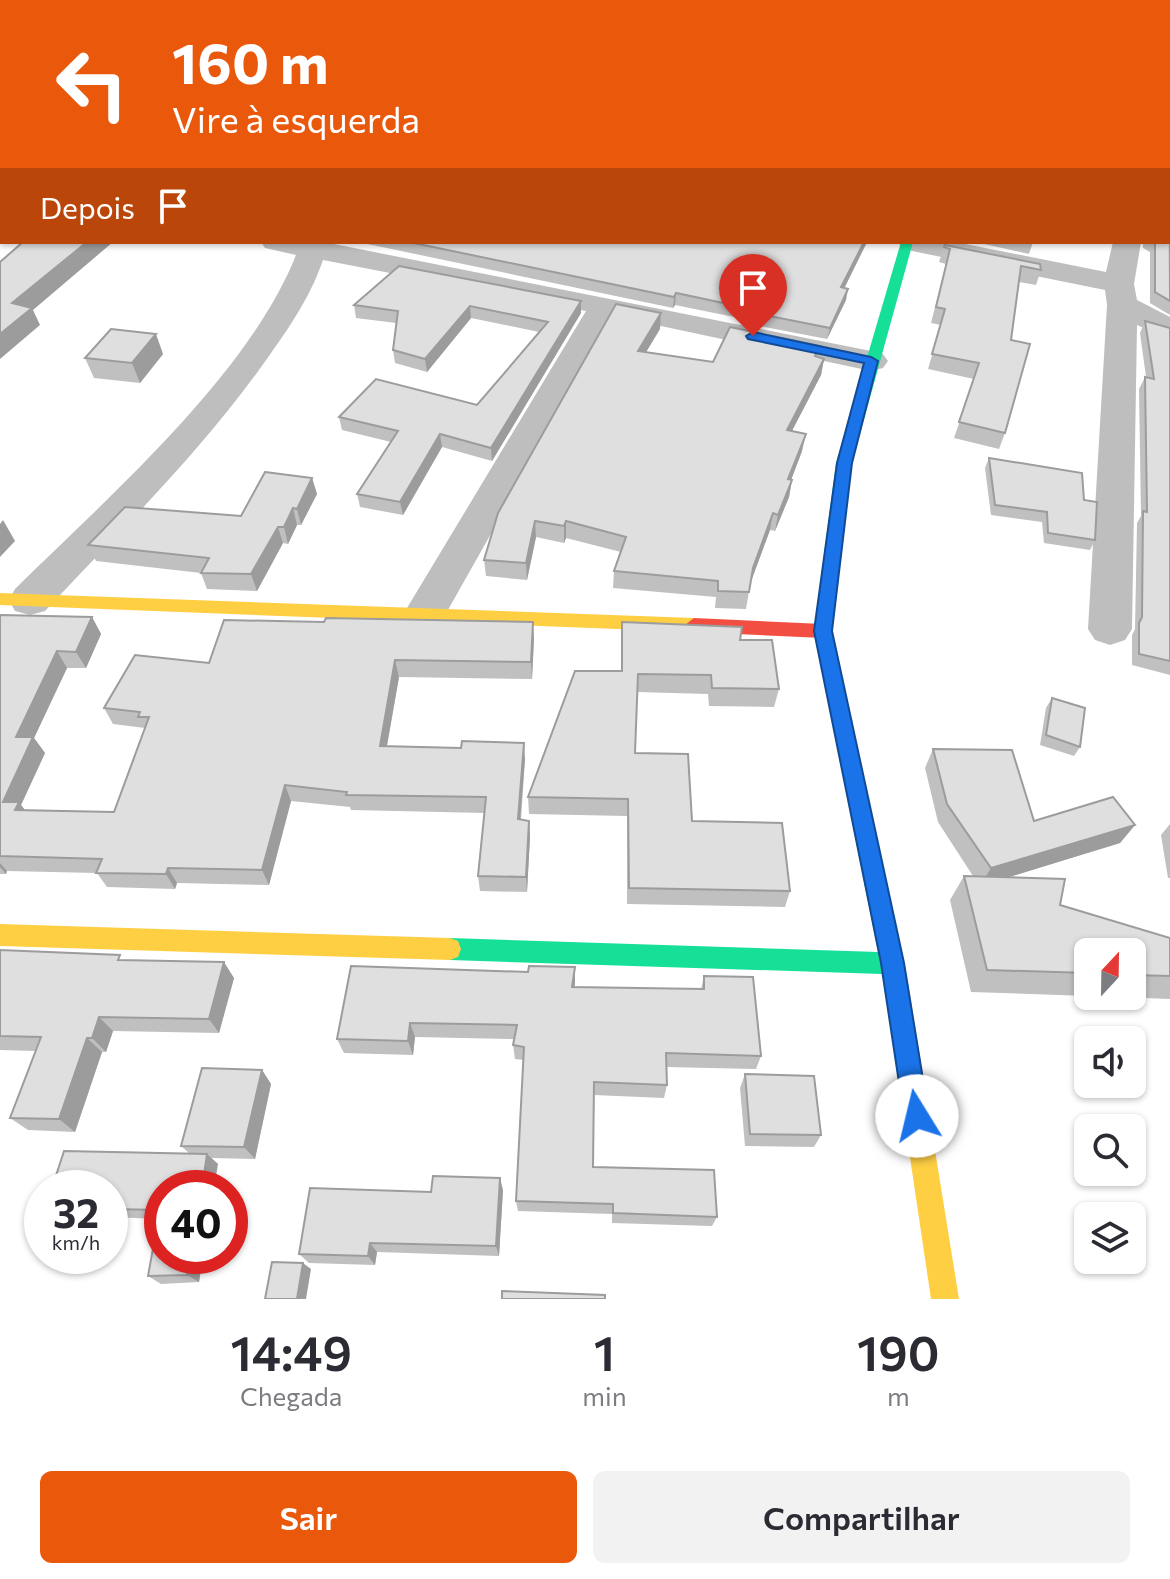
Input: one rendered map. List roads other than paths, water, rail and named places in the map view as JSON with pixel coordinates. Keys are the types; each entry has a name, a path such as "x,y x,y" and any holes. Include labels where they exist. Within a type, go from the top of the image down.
{"street":[{"path":"290,244 871,361"},
{"path":"909,244 871,361 844,463 823,631 893,963 945,1299"},
{"path":"918,244 1120,294 1170,329"},
{"path":"1110,629 1120,294 1127,244"},
{"path":"15,599 147,478 236,377 293,296 313,247"},
{"path":"425,613 605,305"},
{"path":"15,599 823,631"},
{"path":"0,935 893,963"}]}
